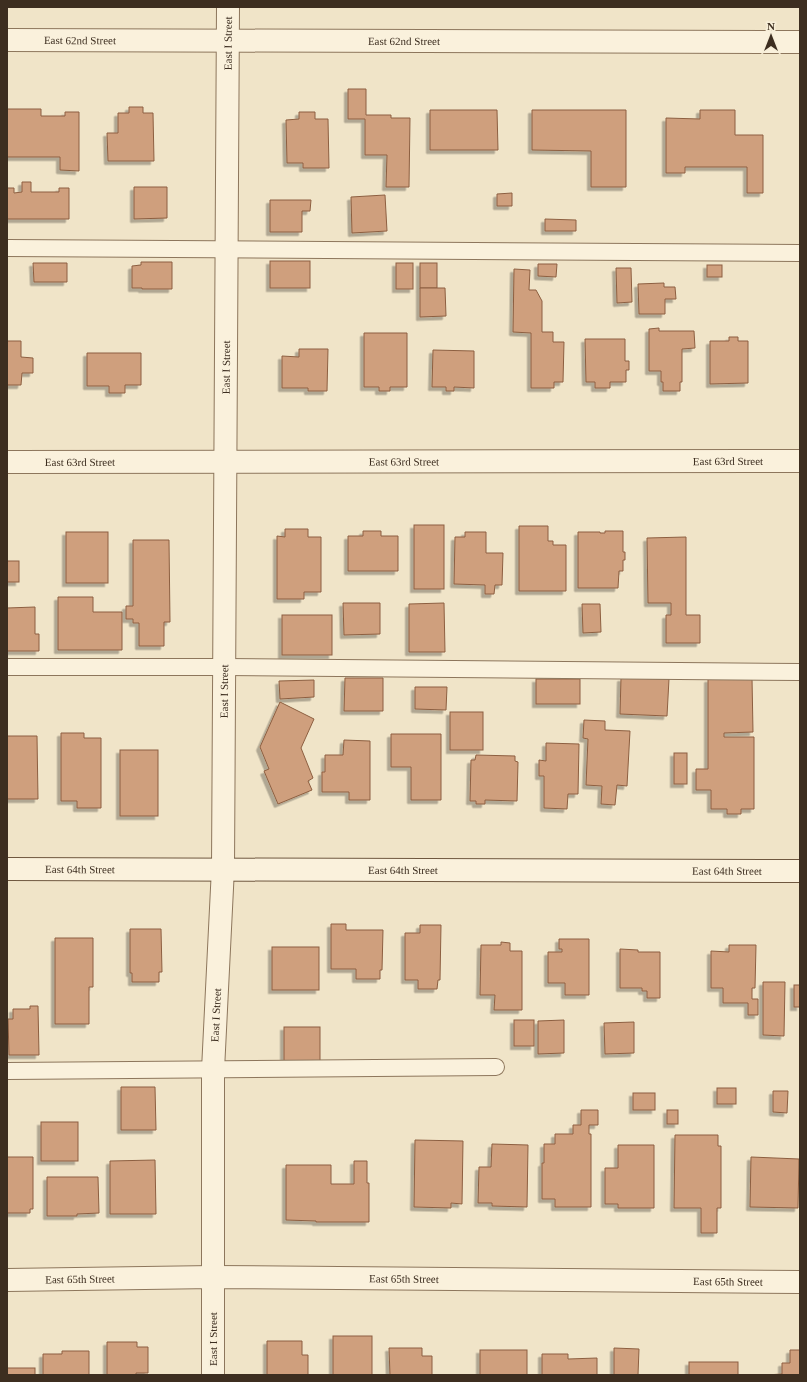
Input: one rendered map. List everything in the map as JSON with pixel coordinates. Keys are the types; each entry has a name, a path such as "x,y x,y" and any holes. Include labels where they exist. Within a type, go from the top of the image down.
{"street":[{"name":"East I Street","path":"213,1375 213,1070 223,868 228,7"},
{"name":"East 62nd Street","path":"7,40 800,42"},
{"name":"East 63rd Street","path":"7,462 800,461"},
{"name":"East 64th Street","path":"7,869 223,868 800,871"},
{"name":"East 65th Street","path":"7,1280 213,1277 800,1282"}],"lane":[{"path":"7,248 800,253"},
{"path":"7,667 224,667 800,672"},
{"path":"7,1071 496,1067"}],"building":[{"path":"348,89 366,89 366,115 391,115 391,118 410,118 409,187 386,187 387,155 365,155 365,119 348,119"},
{"path":"129,107 143,107 143,113 153,113 154,161 108,161 107,133 118,133 118,113 129,113"},
{"path":"7,109 41,109 41,116 65,116 65,112 79,112 79,171 60,170 60,157 7,157"},
{"path":"430,110 497,110 498,150 430,150"},
{"path":"532,110 626,110 626,187 591,187 591,151 532,150"},
{"path":"700,110 735,110 735,135 763,135 763,193 747,193 747,167 685,167 685,173 666,173 666,118 700,119"},
{"path":"299,112 315,112 315,119 328,119 329,168 303,168 303,163 287,163 286,120 299,119"},
{"path":"22,182 31,182 31,192 59,192 59,188 69,188 69,219 7,219 7,188 14,188 14,193 22,192"},
{"path":"134,187 167,187 167,218 134,219"},
{"path":"512,193 512,206 497,206 497,194"},
{"path":"385,195 387,231 352,233 351,197"},
{"path":"270,200 311,200 310,211 302,211 302,232 270,232"},
{"path":"545,219 576,220 576,231 545,231"},
{"path":"270,261 310,261 310,288 270,288"},
{"path":"141,262 172,262 172,289 132,288 132,266 141,265"},
{"path":"33,263 67,263 67,282 34,282"},
{"path":"396,263 413,263 413,289 396,289"},
{"path":"420,263 437,263 437,288 420,288"},
{"path":"538,264 557,264 556,277 538,276"},
{"path":"707,265 722,265 722,277 707,277"},
{"path":"616,268 631,268 632,302 617,303"},
{"path":"514,269 530,270 529,290 536,290 542,301 542,332 553,332 553,342 564,342 563,382 554,382 554,388 531,388 531,333 513,332"},
{"path":"664,283 664,287 675,287 676,299 665,299 665,314 639,314 638,284"},
{"path":"420,288 445,288 446,316 420,317"},
{"path":"659,328 659,331 694,331 695,348 682,349 682,382 680,382 680,391 663,391 661,371 649,371 649,329"},
{"path":"364,333 407,333 407,387 390,387 390,391 379,391 379,387 364,387"},
{"path":"729,337 738,337 738,341 748,341 748,383 710,384 710,341 729,341"},
{"path":"585,339 625,339 625,361 629,361 629,370 626,370 626,382 610,382 610,388 595,388 595,382 586,382"},
{"path":"7,341 21,341 21,357 33,358 33,373 22,373 21,385 7,385"},
{"path":"299,349 328,349 327,391 308,391 308,388 282,388 282,356 299,357"},
{"path":"433,350 474,351 474,388 454,387 454,391 446,391 446,387 432,387"},
{"path":"87,353 141,353 141,385 125,385 125,393 109,393 109,386 87,386"},
{"path":"414,525 444,525 444,589 414,589"},
{"path":"519,526 548,526 548,541 553,541 553,545 566,545 566,591 519,591"},
{"path":"285,529 308,529 308,537 321,537 321,592 304,592 304,599 277,599 277,536 285,537"},
{"path":"363,531 381,531 381,536 398,536 398,571 348,571 348,536 363,536"},
{"path":"605,531 623,531 623,552 625,552 625,560 623,560 623,571 619,571 618,588 578,588 578,532 605,533"},
{"path":"66,532 108,532 108,583 66,583"},
{"path":"465,532 486,532 486,553 503,553 502,585 495,585 494,594 485,594 485,585 454,584 455,537 465,537"},
{"path":"686,537 686,615 700,615 700,643 666,643 666,615 671,615 671,603 648,603 647,538"},
{"path":"133,540 169,540 170,622 164,622 164,646 139,646 139,623 133,623 133,619 126,619 126,606 133,606"},
{"path":"7,561 19,561 19,582 7,582"},
{"path":"58,597 93,597 93,612 122,612 122,650 58,650"},
{"path":"343,603 380,603 380,634 344,635"},
{"path":"444,603 445,652 409,652 409,604"},
{"path":"582,604 600,604 601,632 583,633"},
{"path":"35,607 35,634 39,634 39,651 7,651 7,608"},
{"path":"282,615 332,615 332,655 282,655"},
{"path":"345,678 383,678 383,711 344,711"},
{"path":"621,678 669,679 667,716 620,714"},
{"path":"752,678 753,732 724,733 724,737 754,737 754,809 741,809 741,814 727,814 727,809 711,809 711,790 696,790 696,769 708,769 708,679"},
{"path":"536,679 580,679 580,704 536,704"},
{"path":"314,680 314,697 280,699 279,681"},
{"path":"415,687 447,687 446,710 415,709"},
{"path":"280,702 314,719 301,748 313,778 308,781 312,790 278,804 264,771 269,769 260,747"},
{"path":"450,712 483,712 483,750 450,750"},
{"path":"584,720 605,721 605,730 630,731 627,786 617,785 615,805 601,804 602,786 586,785 588,739 583,738"},
{"path":"61,733 84,733 84,738 101,738 101,808 77,808 77,801 61,801"},
{"path":"391,734 441,734 441,800 411,800 411,767 391,767"},
{"path":"7,736 37,736 38,799 7,799"},
{"path":"344,740 370,741 370,800 349,800 349,792 322,792 322,772 325,772 325,755 343,755"},
{"path":"546,743 579,744 578,794 568,794 567,809 544,808 544,776 539,776 539,760 546,761"},
{"path":"120,750 158,750 158,816 120,816"},
{"path":"674,753 687,753 687,784 674,784"},
{"path":"476,755 515,756 515,761 518,762 517,801 485,800 485,804 476,804 476,801 470,801 471,760 475,760"},
{"path":"331,924 346,924 346,930 383,930 382,970 380,970 380,979 356,979 356,969 331,969"},
{"path":"420,925 441,925 440,980 438,980 437,989 418,989 418,980 405,980 405,933 420,933"},
{"path":"130,929 161,929 162,972 159,972 159,982 132,982 132,973 130,973"},
{"path":"55,938 93,938 93,987 89,987 89,1024 55,1024"},
{"path":"559,939 589,939 589,995 565,995 565,983 548,983 548,952 562,952 562,949 559,949"},
{"path":"501,942 510,943 510,951 522,951 522,1010 494,1010 495,995 480,995 481,945 501,945"},
{"path":"729,945 756,945 755,988 752,988 752,999 758,999 758,1015 748,1015 748,1003 723,1003 723,988 711,988 711,951 729,952"},
{"path":"272,947 319,947 319,990 272,990"},
{"path":"620,949 638,950 638,952 660,952 660,998 647,998 647,991 642,991 642,988 620,988"},
{"path":"763,982 785,982 784,1036 763,1035"},
{"path":"794,985 800,985 800,1007 794,1007"},
{"path":"30,1006 38,1006 39,1055 9,1055 8,1019 13,1019 13,1009 30,1009"},
{"path":"514,1020 534,1020 534,1046 514,1046"},
{"path":"564,1020 564,1053 538,1054 538,1021"},
{"path":"634,1022 634,1053 605,1054 604,1023"},
{"path":"284,1027 320,1027 320,1061 284,1061"},
{"path":"121,1087 155,1087 156,1130 121,1130"},
{"path":"717,1088 736,1088 736,1104 717,1104"},
{"path":"773,1091 788,1091 787,1113 773,1112"},
{"path":"633,1093 655,1093 655,1110 633,1110"},
{"path":"581,1110 598,1110 598,1125 589,1125 589,1134 591,1134 591,1207 555,1207 555,1199 542,1199 542,1163 544,1163 544,1144 555,1144 555,1134 573,1134 573,1125 581,1125"},
{"path":"667,1110 678,1110 678,1124 667,1124"},
{"path":"41,1122 78,1122 78,1161 41,1161"},
{"path":"675,1135 718,1135 718,1146 721,1146 721,1208 717,1208 717,1233 701,1233 701,1208 674,1208"},
{"path":"415,1140 463,1141 462,1204 451,1203 451,1208 414,1207"},
{"path":"492,1144 528,1145 527,1207 492,1206 492,1203 478,1203 479,1167 491,1167"},
{"path":"618,1145 654,1145 654,1208 618,1208 618,1204 605,1204 605,1168 618,1168"},
{"path":"7,1157 33,1157 33,1209 30,1209 30,1213 7,1213"},
{"path":"751,1157 799,1159 798,1208 750,1207"},
{"path":"155,1160 156,1214 110,1214 110,1161"},
{"path":"354,1161 367,1161 367,1183 369,1183 369,1222 316,1222 286,1220 286,1165 331,1165 331,1184 354,1184"},
{"path":"47,1177 98,1177 99,1213 77,1214 77,1216 47,1216"},
{"path":"333,1336 372,1336 372,1375 333,1375"},
{"path":"267,1341 302,1341 302,1355 308,1355 308,1375 267,1375"},
{"path":"107,1342 137,1342 137,1347 148,1347 148,1373 136,1373 136,1375 107,1375"},
{"path":"389,1348 422,1348 422,1356 432,1356 432,1375 390,1375"},
{"path":"614,1348 639,1349 638,1375 614,1375"},
{"path":"480,1350 527,1350 527,1375 480,1375"},
{"path":"790,1350 800,1350 800,1375 766,1375 782,1374 782,1363 790,1363"},
{"path":"62,1351 89,1351 89,1375 43,1375 43,1354 62,1354"},
{"path":"542,1354 568,1354 568,1359 597,1358 597,1375 542,1375"},
{"path":"689,1362 738,1362 738,1375 689,1375"},
{"path":"7,1368 35,1368 35,1375 7,1375"}]}
